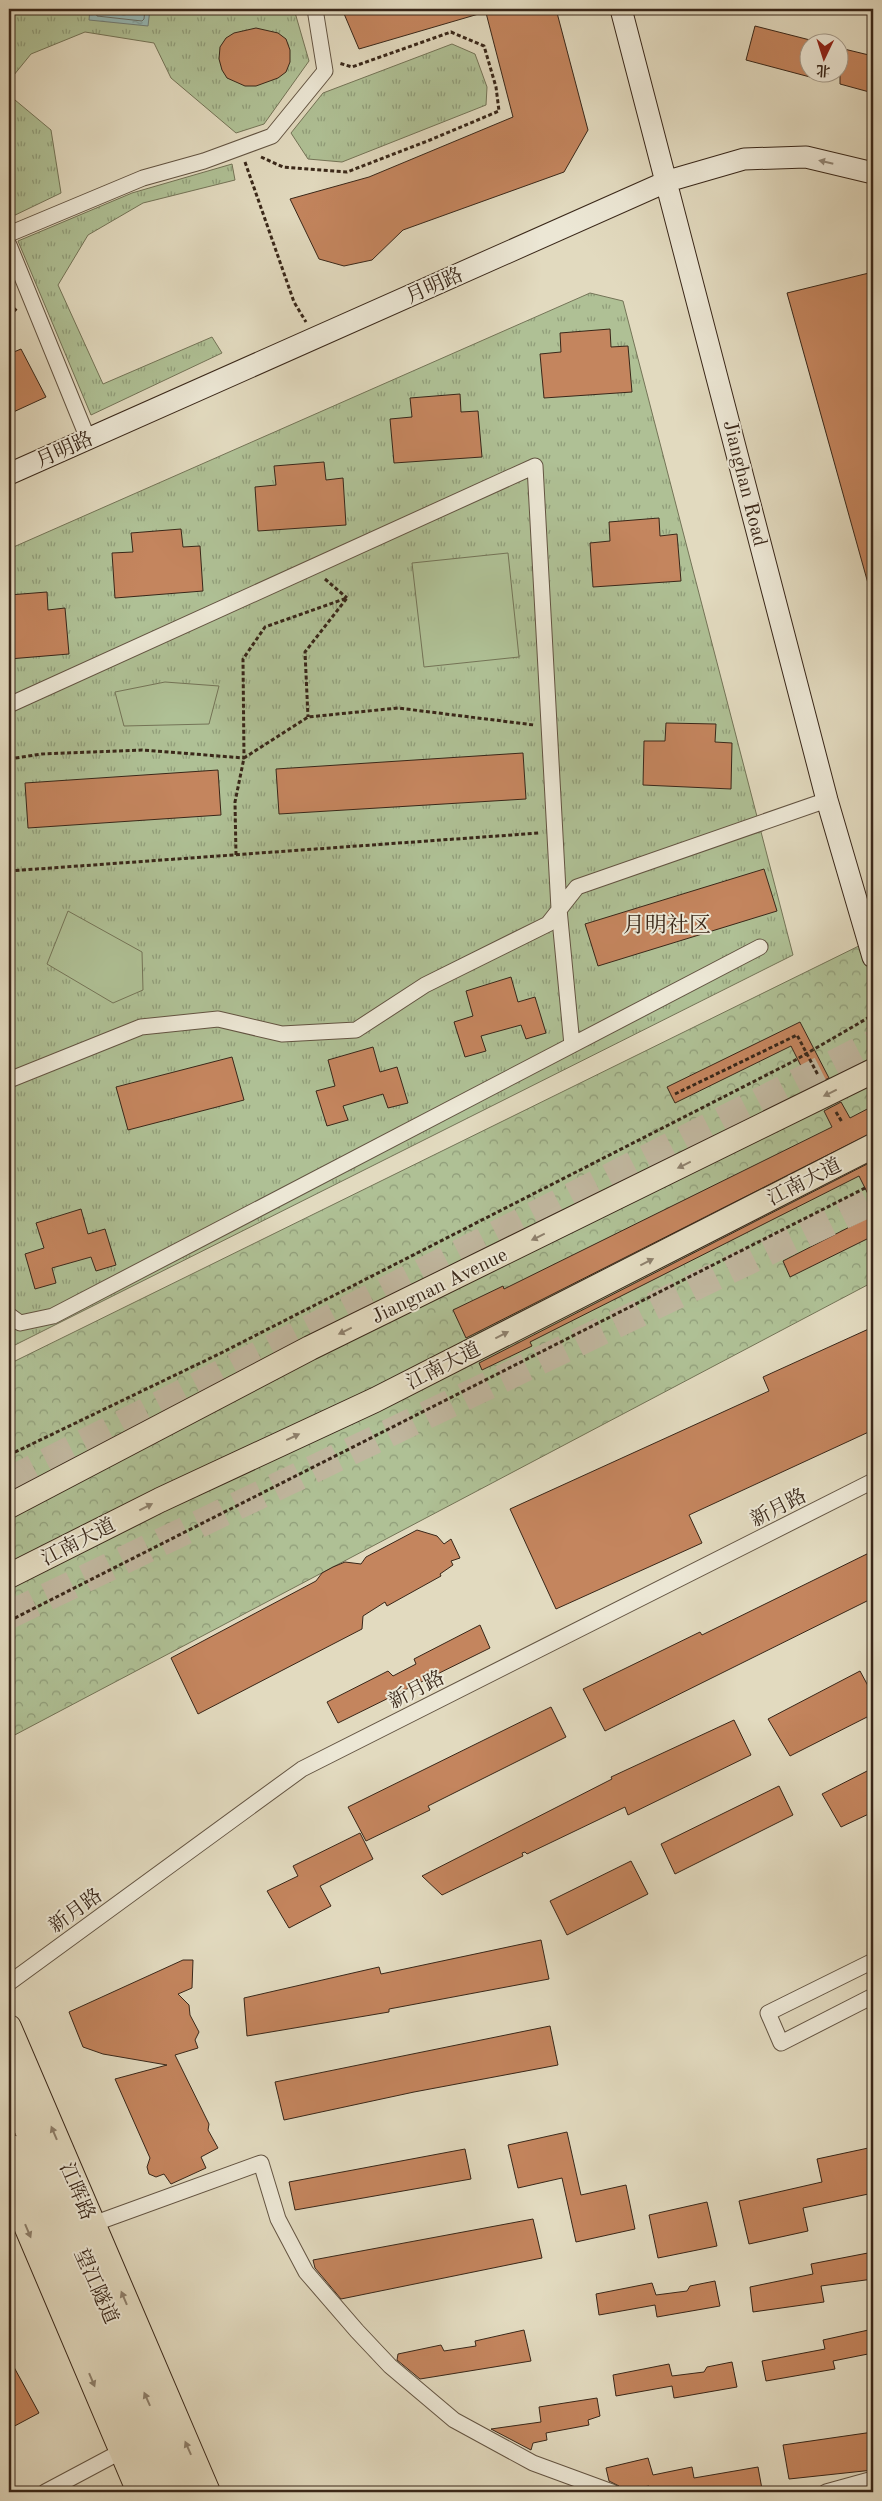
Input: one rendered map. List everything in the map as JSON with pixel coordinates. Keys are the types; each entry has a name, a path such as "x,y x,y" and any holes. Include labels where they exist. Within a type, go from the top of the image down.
{"highway":[{"name":"望江隧道","path":"9,2079 13,2093 187,2492"},
{"name":"望江隧道","path":"9,2148 161,2492"}],"main road":[{"name":"Jiangnan Avenue","path":"9,1506 310,1348 873,1071"},
{"name":"江南大道","path":"9,1576 194,1484 375,1400 873,1146"},
{"name":"江晖路","path":"9,2027 208,2492"},
{"path":"9,2186 139,2492"}],"street":[{"path":"9,234 143,178 204,161 272,136 325,71 315,9"},
{"name":"Jianghan Road","path":"621,9 668,181 827,800 873,957"},
{"name":"月明路","path":"9,474 668,181 744,159 806,157 873,173"},
{"path":"9,245 88,438"},
{"path":"9,705 535,466 559,909 572,1045"},
{"path":"9,1080 142,1027 218,1018 282,1034 356,1030 425,985 548,924 576,887 827,800"},
{"path":"9,1315 20,1323 52,1316 760,947"},
{"name":"新月路","path":"9,1983 302,1769 873,1481"},
{"path":"873,1961 768,2013 780,2043 873,1996"},
{"path":"92,2224 261,2163 278,2220 306,2272 390,2366 454,2420 533,2463 612,2492"},
{"path":"45,2492 122,2451"},
{"path":"826,2492 873,2480"}],"path":[{"path":"240,148 283,167 346,172 499,111 496,87 484,46 451,32 352,67 323,57"},
{"path":"240,148 294,302 315,338"},
{"path":"321,563 324,578 347,598"},
{"path":"308,717 305,652 347,598"},
{"path":"236,855 235,802 244,758 244,659 264,628 347,598"},
{"path":"9,759 42,754 142,750 244,758 308,717 398,708 549,726"},
{"path":"9,870 555,832"},
{"path":"9,1455 236,1345 792,1062 873,1015"},
{"path":"675,1094 797,1034 819,1078"},
{"path":"833,1105 842,1122"},
{"path":"9,1621 873,1184"}],"green space":[{"path":"9,9 294,9 309,61 264,124 236,133 171,78 154,43 85,32 31,54 9,81"},
{"path":"452,44 475,54 487,87 486,105 342,162 308,159 291,133 323,93"},
{"path":"9,95 51,130 61,193 9,218"},
{"path":"232,164 235,180 143,203 88,235 58,285 103,384 212,337 222,353 91,415 18,241 132,193"},
{"path":"590,293 623,301 793,955 9,1348 9,549"},
{"path":"508,553 519,657 424,667 412,563"},
{"path":"165,682 219,686 209,724 124,726 115,692"},
{"path":"68,911 142,952 143,990 113,1003 47,964"},
{"path":"873,939 873,1282 9,1738 9,1364"}],"water":[{"path":"90,9 150,9 148,26 89,20"}],"building":[{"path":"342,9 482,9 482,13 359,49"},
{"path":"485,9 556,9 588,130 564,172 403,230 372,260 344,266 319,259 290,199 369,177 513,117"},
{"path":"755,26 800,37 800,74 746,60"},
{"path":"256,28 278,33 286,39 290,50 290,62 286,72 278,78 256,86 245,86 227,78 222,70 219,59 220,47 226,38 234,33"},
{"path":"850,50 873,56 873,93 840,84 840,82 850,82"},
{"path":"873,272 873,586 869,587 787,293"},
{"path":"610,329 611,347 628,346 632,392 544,398 540,354 561,352 560,333"},
{"path":"21,349 46,397 9,414 9,354"},
{"path":"460,394 461,412 478,411 482,457 394,463 390,419 412,417 410,398"},
{"path":"324,462 326,480 343,478 346,525 258,531 255,487 276,485 274,466"},
{"path":"659,518 660,536 677,534 681,581 593,587 590,543 610,541 609,522"},
{"path":"181,529 183,547 200,546 203,591 115,598 112,553 133,552 131,533"},
{"path":"47,592 48,610 65,608 69,654 9,659 9,595"},
{"path":"666,723 716,724 715,742 732,743 731,789 643,785 644,741 665,741"},
{"path":"523,753 526,799 279,814 276,769"},
{"path":"218,770 221,815 28,828 25,783"},
{"path":"764,869 777,911 598,966 585,924"},
{"path":"511,977 518,1002 535,997 546,1033 526,1039 521,1025 481,1036 486,1051 465,1057 454,1022 473,1016 466,991"},
{"path":"800,1022 829,1078 811,1086 791,1046 675,1103 667,1087"},
{"path":"373,1047 380,1072 397,1067 408,1103 388,1108 383,1094 343,1106 348,1120 327,1126 316,1091 335,1086 328,1060"},
{"path":"232,1057 244,1100 128,1130 116,1087"},
{"path":"841,1102 850,1118 873,1106 873,1132 466,1338 453,1310 503,1286 504,1289 832,1127 824,1111"},
{"path":"873,1161 873,1204 859,1176 530,1342 532,1346 482,1370 479,1363"},
{"path":"81,1209 88,1234 105,1229 116,1265 96,1271 91,1257 52,1268 56,1283 35,1289 25,1254 44,1248 36,1223"},
{"path":"873,1215 873,1236 790,1277 783,1261"},
{"path":"873,1327 873,1430 689,1515 702,1543 556,1609 510,1509 769,1391 763,1377"},
{"path":"417,1530 437,1536 444,1544 451,1539 460,1558 451,1561 453,1565 440,1574 441,1576 387,1606 385,1602 363,1616 362,1629 198,1714 171,1658 316,1581 322,1573 333,1567 345,1562 361,1564 366,1557"},
{"path":"873,1551 873,1598 605,1731 583,1689 700,1632 702,1635"},
{"path":"480,1625 490,1648 338,1723 327,1702 388,1671 393,1676 416,1664 414,1659"},
{"path":"860,1671 873,1695 873,1714 790,1756 768,1719"},
{"path":"551,1707 566,1737 428,1806 430,1810 366,1841 348,1807"},
{"path":"734,1720 751,1755 628,1815 625,1807 527,1854 525,1852 522,1853 523,1856 442,1895 422,1876 612,1779 611,1777"},
{"path":"873,1768 873,1812 841,1827 822,1794"},
{"path":"779,1786 793,1815 675,1874 661,1844"},
{"path":"360,1833 373,1859 320,1886 331,1906 289,1928 267,1891 298,1876 293,1866"},
{"path":"631,1861 648,1894 567,1935 550,1901"},
{"path":"541,1940 549,1979 389,2009 389,2012 247,2036 244,1998 379,1967 381,1974"},
{"path":"183,1960 193,1960 192,1988 178,1994 189,2005 190,2015 199,2032 195,2040 198,2048 175,2055 209,2124 208,2130 218,2148 201,2157 206,2168 171,2184 164,2174 156,2177 149,2174 147,2167 150,2158 115,2079 167,2065 103,2054 83,2047 69,2012"},
{"path":"550,2026 558,2065 414,2092 284,2120 275,2082"},
{"path":"567,2132 581,2195 626,2185 635,2229 576,2242 562,2178 518,2188 508,2145"},
{"path":"873,2147 873,2193 803,2208 808,2231 749,2244 739,2201 822,2182 817,2159"},
{"path":"465,2149 471,2179 295,2210 289,2182"},
{"path":"707,2202 717,2246 658,2258 649,2215"},
{"path":"533,2219 542,2258 341,2299 315,2268 313,2260"},
{"path":"873,2252 873,2279 821,2286 824,2302 753,2312 750,2287 813,2274 811,2264"},
{"path":"715,2281 720,2306 657,2317 655,2305 599,2315 596,2294 652,2283 656,2295 687,2291 690,2286"},
{"path":"873,2329 873,2353 833,2361 835,2369 766,2381 762,2361 825,2349 823,2340"},
{"path":"524,2330 531,2361 420,2379 397,2360 398,2354 441,2345 444,2351 476,2346 475,2341"},
{"path":"9,2358 39,2413 9,2429"},
{"path":"732,2362 737,2387 674,2398 672,2386 616,2396 613,2375 669,2364 672,2376 704,2372 707,2367"},
{"path":"597,2398 600,2416 588,2420 589,2425 546,2433 547,2440 533,2443 531,2450 491,2429 541,2422 539,2407"},
{"path":"873,2432 873,2470 789,2479 783,2445"},
{"path":"648,2458 653,2475 692,2467 694,2478 758,2467 762,2489 747,2492 692,2492 691,2490 651,2492 649,2486 621,2491 619,2486 609,2481 606,2468"}],"tunnel":[{"path":"9,1481 873,1044"},
{"path":"9,1615 873,1201"}],"district":[{"name":"月明社区","path":"667,924"}]}
